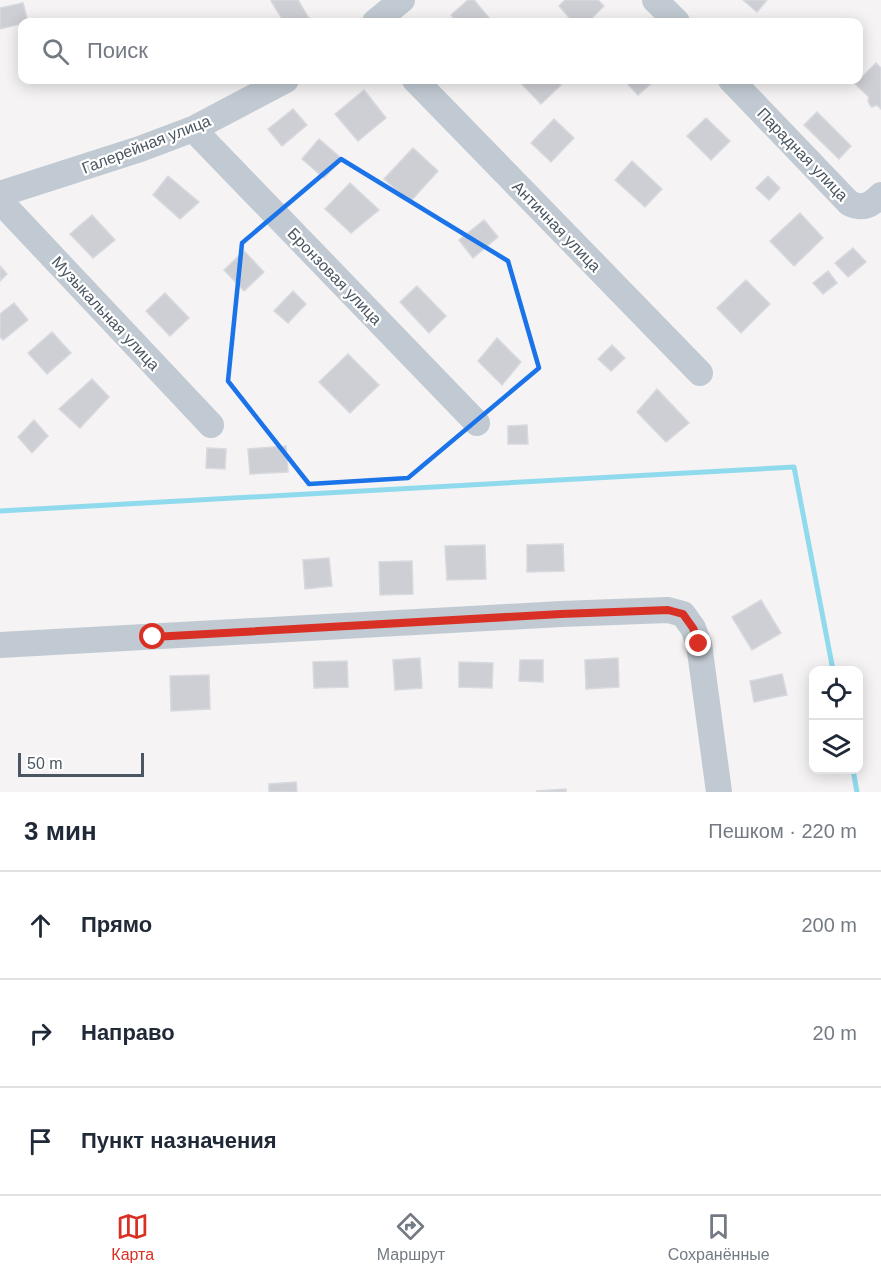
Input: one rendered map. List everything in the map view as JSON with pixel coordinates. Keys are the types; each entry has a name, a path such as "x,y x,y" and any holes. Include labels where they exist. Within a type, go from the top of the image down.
{"street":[{"path":"380,18 402,0"},
{"path":"655,0 673,18"},
{"name":"Галерейная улица","path":"0,194 140,149 193,129 278,84"},
{"name":"Античная улица","path":"419,84 699,373"},
{"name":"Парадная улица","path":"735,84 849,203 866,207 881,195"},
{"name":"Бронзовая улица","path":"193,129 477,423"},
{"name":"Музыкальная улица","path":"0,201 211,425"},
{"path":"0,645 538,615 668,610 683,614 693,628 699,644 719,792"}],"highlighted area":[{"path":"341,159 508,261 539,368 408,478 309,484 228,381 242,243"}],"building":[{"path":"298,0 309,18 282,18 271,1"},
{"path":"468,0 474,0 489,18 454,18 451,15"},
{"path":"565,0 598,0 604,6 592,18 570,18 559,6"},
{"path":"743,0 767,0 757,12"},
{"path":"23,3 27,18 18,18 18,24 0,29 0,8"},
{"path":"876,63 881,68 881,109 877,105 872,107 868,101 869,97 855,84 863,84 863,76"},
{"path":"522,84 561,85 541,104"},
{"path":"628,84 650,84 638,95"},
{"path":"364,90 386,118 358,141 335,114"},
{"path":"293,109 307,125 282,146 268,129"},
{"path":"817,112 851,146 839,159 804,125"},
{"path":"706,118 730,141 711,160 687,136"},
{"path":"554,119 574,138 551,162 531,143"},
{"path":"319,139 342,159 324,178 302,159"},
{"path":"413,148 438,171 410,202 384,179"},
{"path":"632,161 662,189 645,207 615,180"},
{"path":"168,176 199,202 180,219 153,195"},
{"path":"768,176 780,188 769,200 756,188"},
{"path":"350,183 379,210 351,233 325,209"},
{"path":"800,213 823,238 794,266 770,241"},
{"path":"92,215 115,240 93,258 70,234"},
{"path":"484,220 498,237 473,258 459,240"},
{"path":"853,248 866,262 848,277 835,263"},
{"path":"244,251 264,272 244,291 224,270"},
{"path":"0,266 7,274 0,281"},
{"path":"828,271 837,283 823,294 813,283"},
{"path":"746,280 770,304 741,333 717,308"},
{"path":"417,286 446,316 429,333 400,302"},
{"path":"293,291 306,304 288,323 274,311"},
{"path":"165,293 189,318 170,336 146,311"},
{"path":"14,303 28,320 3,340 0,337 0,314"},
{"path":"52,332 71,353 47,374 28,353"},
{"path":"497,338 521,362 502,385 478,361"},
{"path":"612,345 625,358 611,371 598,359"},
{"path":"348,354 379,385 350,413 319,382"},
{"path":"92,379 109,397 80,428 59,409"},
{"path":"657,389 689,423 666,442 637,412"},
{"path":"34,420 48,436 32,453 18,437"},
{"path":"527,425 528,444 508,444 508,426"},
{"path":"286,446 288,472 250,474 248,449"},
{"path":"207,448 226,449 225,469 206,468"},
{"path":"563,544 564,571 527,572 527,545"},
{"path":"485,545 486,579 447,580 445,546"},
{"path":"329,558 332,586 305,589 303,560"},
{"path":"412,561 413,594 380,595 379,562"},
{"path":"761,600 781,633 752,650 732,617"},
{"path":"420,658 422,688 395,690 393,660"},
{"path":"618,658 619,687 586,689 585,660"},
{"path":"520,660 543,660 543,682 519,681"},
{"path":"347,661 348,687 314,688 313,662"},
{"path":"459,662 493,663 492,688 459,687"},
{"path":"782,674 787,695 754,702 750,681"},
{"path":"209,675 210,709 171,711 170,676"},
{"path":"296,782 297,792 269,792 269,784"},
{"path":"566,789 566,792 537,792 537,791"}],"waterway":[{"path":"0,511 794,467 832,666"},
{"path":"854,774 857,792"}],"route":[{"path":"153,637 668,610 683,614 693,628 699,644"}]}
